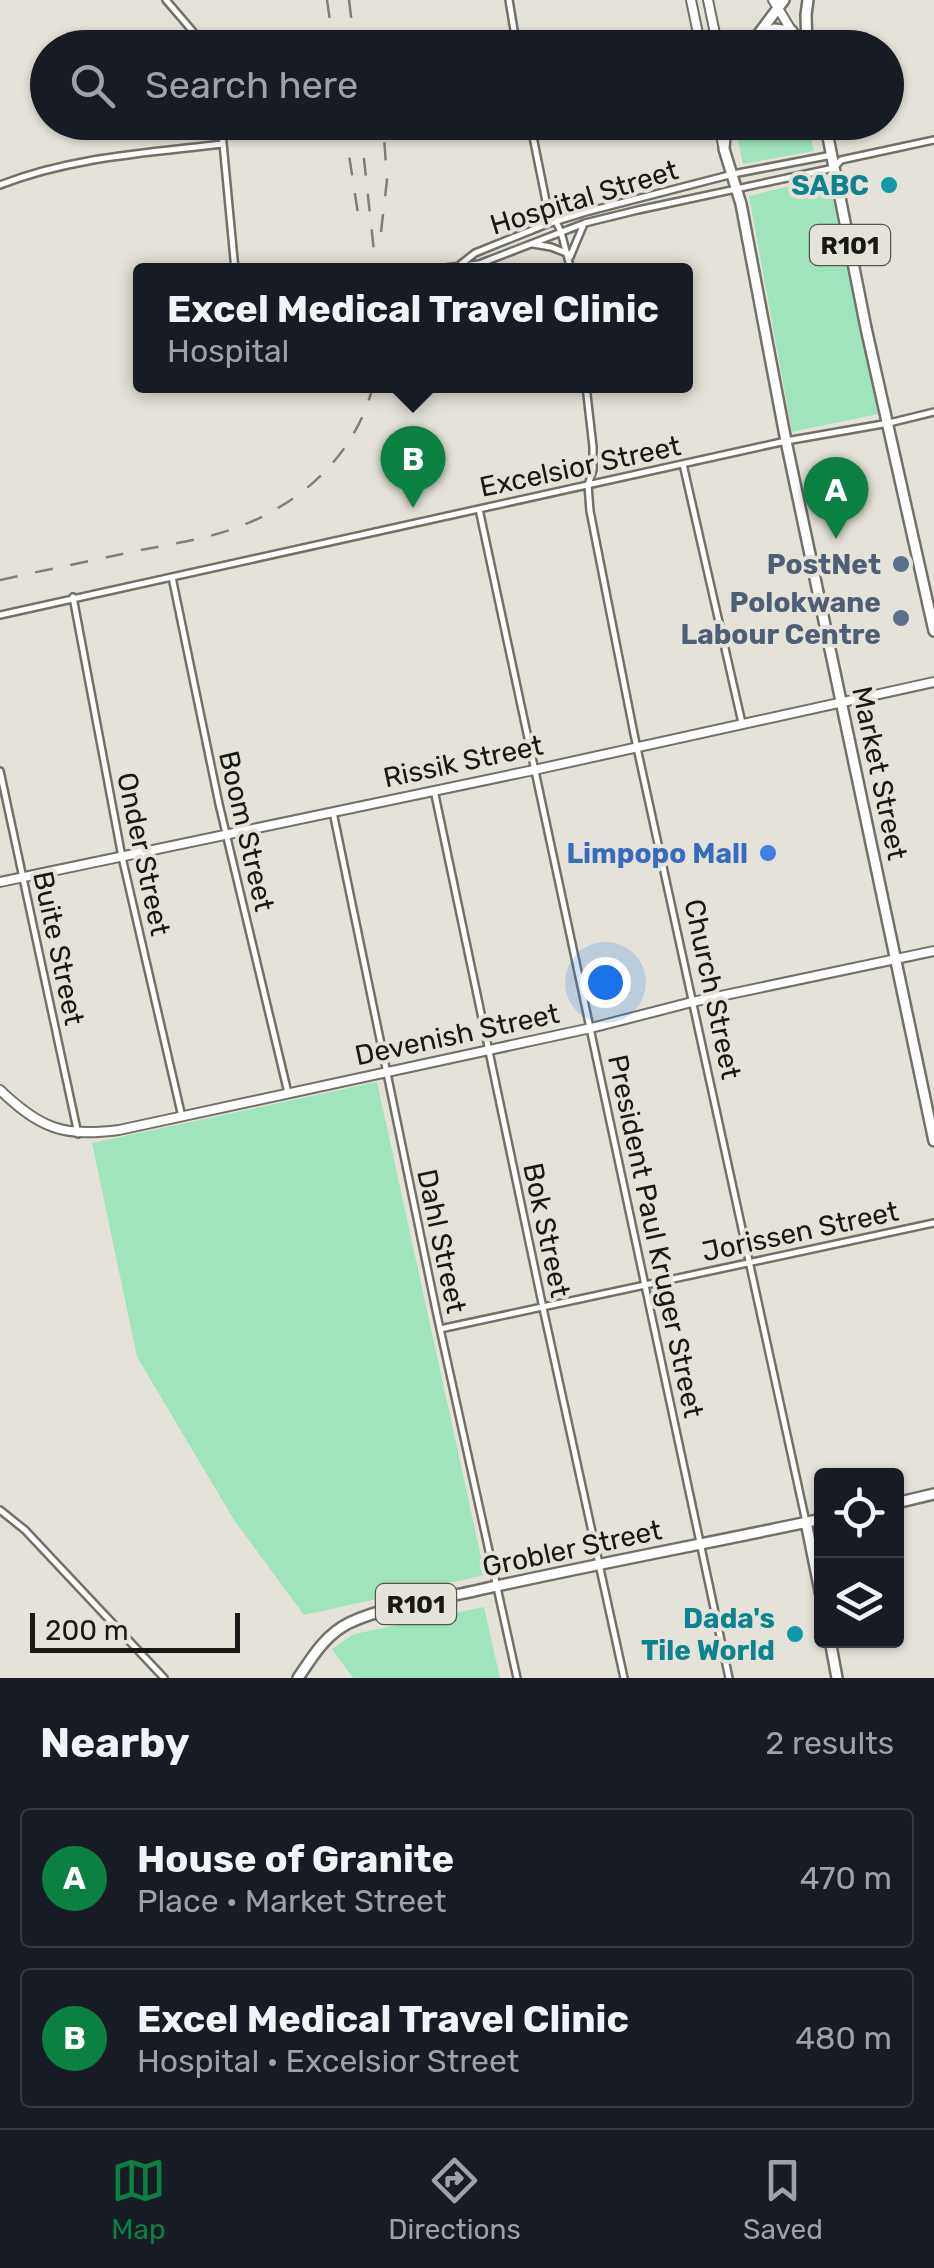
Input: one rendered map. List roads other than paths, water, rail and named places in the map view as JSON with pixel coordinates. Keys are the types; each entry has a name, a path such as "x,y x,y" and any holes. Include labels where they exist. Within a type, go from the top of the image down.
{"main road":[{"path":"691,0 697,30"},
{"path":"708,0 714,30"},
{"path":"806,30 808,0"},
{"path":"778,2 792,30"},
{"path":"759,30 778,2"},
{"name":"Market Street","path":"722,140 737,190 786,442 934,1140"},
{"path":"724,149 725,140"},
{"name":"R101","path":"830,140 866,328 934,630"},
{"name":"Rissik Street","path":"0,882 934,682"},
{"name":"Devenish Street","path":"0,1090 53,1128 78,1134 119,1130 934,951"},
{"path":"0,1101 13,1102"},
{"path":"904,1500 934,1494"},
{"name":"Grobler Street","path":"298,1678 318,1647 338,1629 388,1610 814,1520"},
{"name":"Church Street","path":"806,1522 814,1562"},
{"path":"832,1648 838,1678"}],"street":[{"path":"166,0 192,30"},
{"path":"509,0 514,30"},
{"path":"223,140 235,263"},
{"path":"534,140 546,201 557,221 570,263"},
{"name":"Hospital Street","path":"482,263 585,224 934,140"},
{"path":"0,185 72,163 223,144"},
{"name":"Hospital Street","path":"462,263 475,253 557,221 733,174 836,161"},
{"path":"536,228 546,201"},
{"path":"569,256 585,224"},
{"path":"530,244 546,245 569,256"},
{"name":"Church Street","path":"587,393 593,447 593,470 588,485 590,511 637,747 806,1522"},
{"name":"Excelsior Street","path":"0,614 934,412"},
{"path":"683,464 742,723"},
{"name":"President Paul Kruger Street","path":"479,509 730,1678"},
{"name":"Boom Street","path":"172,577 226,834 288,1093"},
{"name":"Onder Street","path":"73,597 122,858 182,1117"},
{"name":"Buite Street","path":"0,771 78,1134"},
{"name":"Bok Street","path":"434,790 624,1678"},
{"name":"Dahl Street","path":"333,812 517,1678"},
{"name":"Jorissen Street","path":"440,1329 934,1222"},
{"path":"0,1510 25,1530 164,1678"}],"railway":[{"path":"327,0 331,30"},
{"path":"349,0 353,30"},
{"path":"347,140 358,214"},
{"path":"362,140 375,263"},
{"path":"381,232 387,180 384,140"},
{"path":"0,580 202,538 264,516 325,472 354,433 371,393"}],"place":[{"name":"SABC","path":"889,185"},
{"name":"Excel Medical Travel Clinic","path":"413,508"},
{"name":"House of Granite","path":"836,539"},
{"name":"PostNet","path":"901,564"},
{"name":"Polokwane Labour Centre","path":"901,618"},
{"name":"Limpopo Mall","path":"768,853"},
{"name":"Dada's Tile World","path":"795,1634"}]}
